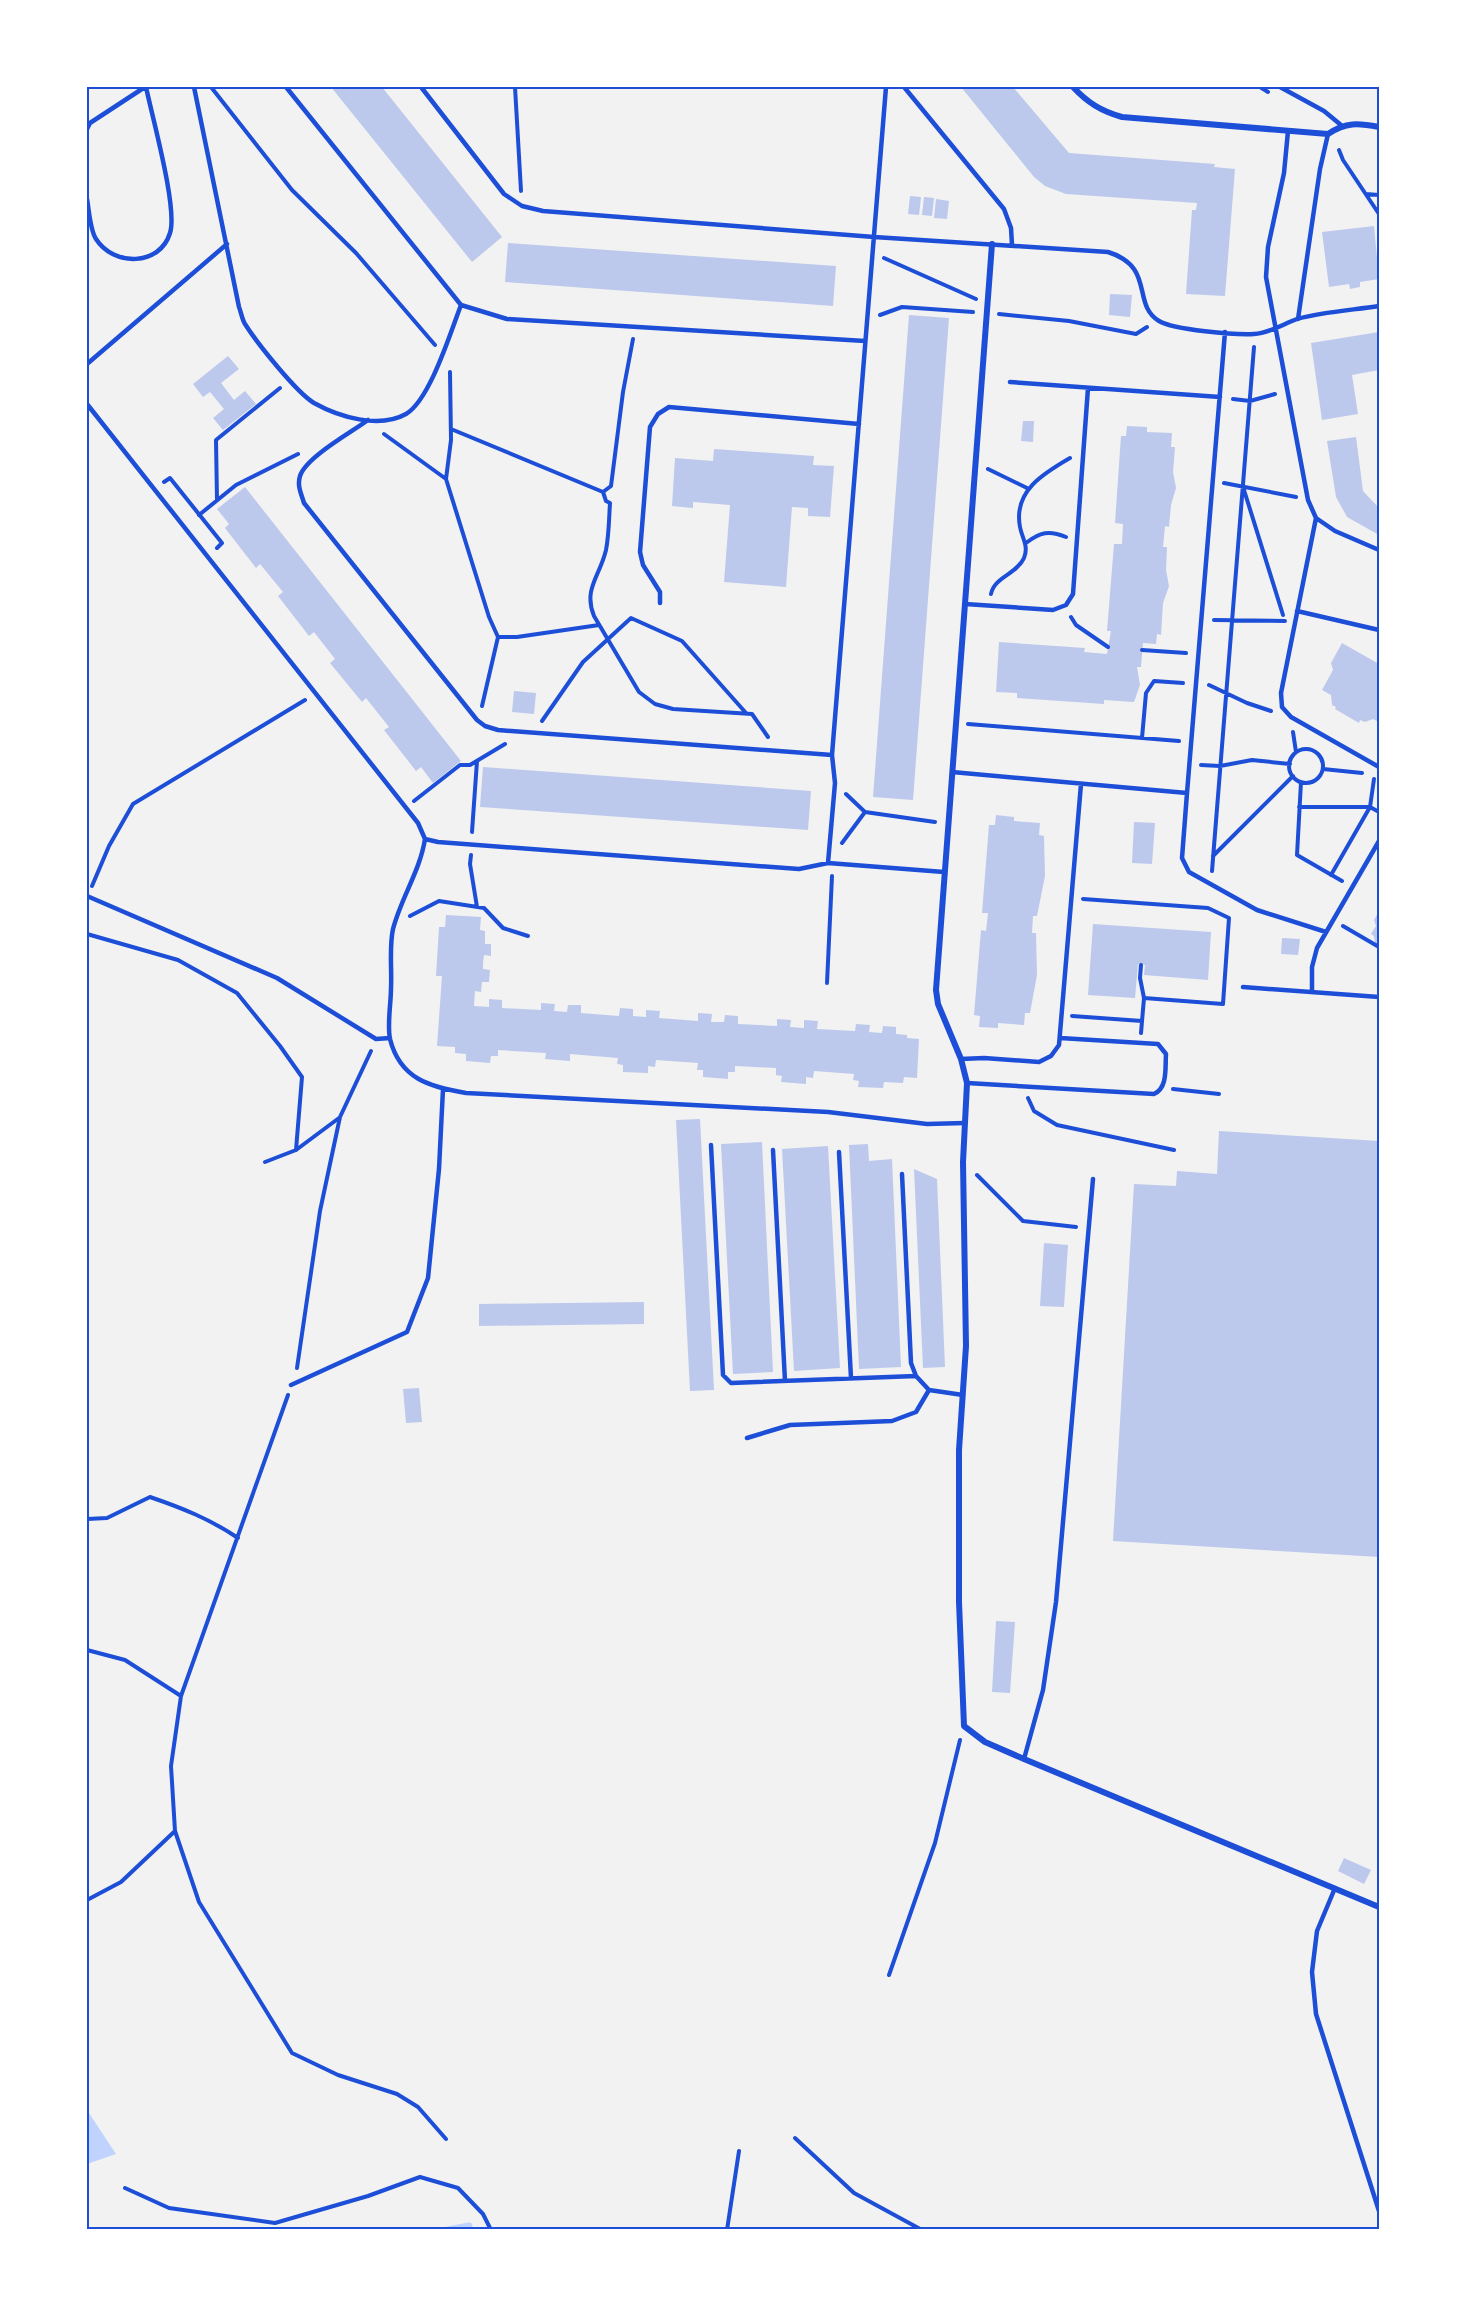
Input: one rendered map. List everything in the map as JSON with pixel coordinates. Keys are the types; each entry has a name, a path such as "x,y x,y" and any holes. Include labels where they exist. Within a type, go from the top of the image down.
{"street":[{"path":"1073,87 1085,100 1102,112 1122,117 1328,134 1341,125 1364,124 1379,127"},
{"path":"992,244 936,990 938,1004 961,1059 967,1083 963,1162 966,1346 958,1450 964,1726 985,1742 1379,1907"}],"lane":[{"path":"87,129 90,123 146,87 172,210 170,234 156,252 134,260 111,255 95,238 87,199"},
{"path":"194,87 244,322 290,380 313,402 341,414 368,420 386,420 407,413 422,399 461,305"},
{"path":"286,87 461,305 507,318 865,341"},
{"path":"421,87 504,194 522,206 555,212 874,237 1107,252 1121,256 1132,265 1146,305 1158,321 1180,328 1255,334 1276,329 1298,319 1379,306"},
{"path":"828,863 835,783 832,755 886,87"},
{"path":"904,87 1004,209 1011,228 1012,245"},
{"path":"1280,87 1324,111 1341,125"},
{"path":"1288,131 1284,173 1268,247 1266,277 1308,500 1316,518 1335,531 1379,550"},
{"path":"1298,319 1320,169 1328,134"},
{"path":"87,364 226,244"},
{"path":"1225,332 1182,858 1189,872 1257,910 1326,933"},
{"path":"1010,382 1220,397"},
{"path":"965,604 1053,610 1066,605 1073,594 1088,388"},
{"path":"87,404 418,823 425,839 422,858 392,932 390,1038 400,1061 417,1080 443,1089 466,1093 828,1112 927,1124 965,1123"},
{"path":"660,603 660,592 643,565 640,552 650,427 658,414 669,407 859,424"},
{"path":"368,420 312,460 300,474 298,487 304,503 477,720 485,726 498,730 832,755"},
{"path":"1316,518 1281,693 1282,707 1291,717 1379,767"},
{"path":"1297,611 1379,630"},
{"path":"952,772 1187,793"},
{"path":"961,1059 984,1058 1039,1062 1051,1056 1059,1045 1082,784"},
{"path":"425,839 799,869 828,863 944,872"},
{"path":"1312,992 1312,967 1317,948 1379,841"},
{"path":"87,896 277,978 376,1039 390,1038"},
{"path":"1243,987 1379,998"},
{"path":"967,1083 1154,1094 1160,1092 1164,1086 1166,1054 1158,1044 1060,1038"},
{"path":"291,1385 407,1332 428,1278 439,1169 443,1089"},
{"path":"711,1145 723,1375 731,1383 916,1376"},
{"path":"773,1150 785,1381"},
{"path":"839,1152 851,1378"},
{"path":"902,1174 911,1362 916,1376 929,1390 963,1395"},
{"path":"1024,1759 1043,1690 1056,1602 1093,1179"},
{"path":"747,1438 790,1425 892,1421 916,1412 929,1390"},
{"path":"1335,1888 1317,1931 1312,1972 1316,2014 1379,2211"}],"path":[{"path":"211,87 292,190 356,253 450,365 451,429 446,478 489,617 498,637 482,710 477,720"},
{"path":"515,87 522,206"},
{"path":"1339,150 1343,160 1379,214"},
{"path":"1366,194 1379,195"},
{"path":"873,253 987,304"},
{"path":"867,319 902,307 1069,321 1136,334 1158,321"},
{"path":"1211,884 1255,334"},
{"path":"217,501 216,440 290,380"},
{"path":"1220,397 1250,401 1287,391"},
{"path":"368,420 378,430 446,478"},
{"path":"451,429 603,492"},
{"path":"990,606 991,591 995,584 1016,570 1025,557 1026,543 1020,527 1019,511 1027,488 1044,473 1083,450"},
{"path":"199,515 236,485 302,452"},
{"path":"975,465 999,473 1027,488"},
{"path":"154,489 170,478 222,543 207,556"},
{"path":"1213,480 1308,500"},
{"path":"1242,487 1286,621"},
{"path":"1026,543 1038,533 1049,532 1077,541"},
{"path":"1066,605 1076,625 1108,647"},
{"path":"406,808 460,765 470,765 542,722 583,662 631,618 682,641 747,713"},
{"path":"1202,619 1295,621"},
{"path":"498,637 517,637 599,625"},
{"path":"1142,650 1198,654"},
{"path":"1142,738 1146,693 1154,681 1211,685 1247,704 1271,711 1282,707"},
{"path":"87,896 109,846 133,804 316,694"},
{"path":"956,723 1191,742"},
{"path":"1307,749 1318,753 1323,769 1318,779 1312,782 1301,782 1293,776 1290,764 1296,752 1307,749"},
{"path":"1190,764 1220,766 1252,760 1290,764"},
{"path":"477,761 470,864 477,907"},
{"path":"1323,769 1364,773"},
{"path":"1331,875 1370,807 1374,775"},
{"path":"1212,857 1293,776"},
{"path":"1301,782 1297,855 1353,887"},
{"path":"835,783 865,812 948,824"},
{"path":"1299,807 1370,807 1379,812"},
{"path":"827,983 832,874 828,863 865,812"},
{"path":"1072,898 1208,908 1229,918 1223,1004 1144,998"},
{"path":"397,917 408,917 439,902 484,908 503,928 528,936"},
{"path":"1333,921 1379,947"},
{"path":"87,934 178,960 237,993 302,1077 296,1150"},
{"path":"1140,1043 1144,998 1140,978 1141,965"},
{"path":"1062,1016 1142,1021"},
{"path":"376,1039 340,1117 320,1211 299,1364 181,1696 171,1767 174,1831 199,1902 292,2053 338,2076 397,2094 418,2107 446,2139"},
{"path":"1164,1086 1180,1092 1219,1094"},
{"path":"1023,1087 1034,1111 1057,1125 1174,1150"},
{"path":"265,1162 296,1150 340,1117"},
{"path":"963,1162 1023,1221 1089,1228"},
{"path":"87,1520 107,1518 150,1497 194,1512 238,1538"},
{"path":"87,1650 125,1660 181,1696"},
{"path":"889,1975 935,1843 964,1726"},
{"path":"87,1900 121,1882 174,1831"},
{"path":"795,2138 854,2193 922,2230"},
{"path":"727,2230 739,2151"},
{"path":"125,2188 169,2208 275,2223 369,2196 420,2177 458,2188 483,2214 491,2230"}],"water":[{"path":"87,2110 116,2154 87,2164"}],"building":[{"path":"331,87 382,87 502,237 472,262"},
{"path":"961,87 1013,87 1069,153 1215,164 1214,167 1235,169 1225,296 1186,294 1192,210 1196,210 1197,203 1066,194 1045,186 1034,177"},
{"path":"910,196 921,197 919,215 908,214"},
{"path":"924,197 934,198 932,216 922,215"},
{"path":"936,199 949,201 947,219 934,218"},
{"path":"1374,226 1379,279 1360,282 1360,287 1350,289 1349,284 1329,287 1322,232"},
{"path":"508,243 836,266 833,306 505,282"},
{"path":"1110,294 1132,295 1130,317 1109,315"},
{"path":"909,315 949,318 913,800 873,797"},
{"path":"1379,332 1379,370 1352,375 1358,414 1322,420 1311,343"},
{"path":"228,356 239,369 221,383 234,400 245,391 256,404 223,430 213,418 224,409 210,392 203,397 193,384"},
{"path":"1023,421 1034,421 1033,442 1021,441"},
{"path":"1127,426 1147,427 1147,432 1172,433 1171,447 1175,447 1173,472 1176,488 1171,505 1169,527 1165,526 1163,547 1167,547 1166,570 1169,586 1163,603 1161,635 1157,634 1156,644 1143,643 1141,667 1137,667 1140,685 1134,702 1104,700 1104,704 1017,698 1017,693 996,692 999,642 1085,648 1084,652 1107,654 1111,631 1107,631 1114,544 1122,544 1123,524 1115,523 1121,436 1126,436"},
{"path":"1356,437 1363,491 1379,508 1379,535 1347,517 1336,497 1327,441"},
{"path":"714,449 814,456 813,465 834,466 830,517 808,516 808,508 792,507 786,587 724,582 730,505 693,502 693,508 672,506 675,458 713,461"},
{"path":"245,487 461,761 433,783 421,767 416,771 384,730 389,727 366,698 362,702 330,663 335,659 314,632 309,636 278,596 283,592 260,564 256,568 225,528 229,524 217,509"},
{"path":"1342,643 1379,664 1379,722 1373,719 1365,722 1360,720 1359,723 1335,709 1331,695 1322,690 1333,670 1331,663"},
{"path":"514,691 536,693 534,714 512,712"},
{"path":"483,767 811,791 808,830 480,807"},
{"path":"996,815 1014,817 1014,821 1040,823 1039,835 1044,836 1045,876 1037,916 1033,916 1032,933 1036,933 1037,975 1030,1013 1025,1013 1024,1025 998,1023 998,1028 979,1027 980,1016 974,1015 981,930 986,931 988,913 982,913 989,825 995,825"},
{"path":"1134,822 1155,823 1152,864 1132,863"},
{"path":"1379,911 1379,945 1375,943 1374,936 1371,934 1376,926 1374,920"},
{"path":"446,915 481,917 480,930 485,931 485,944 491,944 491,956 484,955 483,963 483,969 490,970 489,982 482,982 481,992 475,991 474,1006 489,1007 489,999 502,1000 502,1008 541,1010 541,1003 555,1004 554,1011 567,1012 568,1005 581,1005 581,1013 619,1016 620,1008 633,1009 633,1016 646,1017 646,1010 660,1011 659,1018 698,1021 698,1013 712,1014 711,1022 724,1022 725,1015 738,1016 738,1024 777,1026 777,1019 791,1020 790,1027 804,1028 804,1020 818,1021 817,1029 855,1031 856,1024 870,1025 869,1032 882,1033 883,1026 896,1027 896,1034 919,1039 917,1078 904,1077 903,1083 884,1082 883,1088 858,1087 859,1081 853,1080 854,1074 814,1071 813,1078 806,1077 806,1084 781,1082 782,1076 776,1075 776,1068 735,1066 735,1072 728,1072 728,1079 703,1077 703,1070 697,1070 698,1063 656,1060 655,1067 648,1066 648,1073 623,1072 623,1065 617,1064 618,1058 570,1054 570,1061 545,1059 546,1053 498,1050 498,1056 491,1056 490,1063 466,1061 466,1054 455,1053 455,1047 437,1046 442,976 436,976 439,927 445,927"},
{"path":"1093,924 1211,932 1208,980 1144,975 1145,965 1138,964 1135,998 1088,995"},
{"path":"1282,938 1300,939 1298,955 1281,954"},
{"path":"700,1119 714,1390 690,1391 676,1120"},
{"path":"1219,1131 1379,1141 1379,1557 1113,1541 1134,1184 1176,1186 1177,1171 1217,1174"},
{"path":"762,1142 773,1372 733,1374 721,1144"},
{"path":"868,1144 869,1161 892,1159 901,1367 859,1369 849,1145"},
{"path":"828,1146 840,1368 794,1371 782,1149"},
{"path":"914,1169 937,1179 945,1367 923,1368"},
{"path":"1044,1243 1068,1245 1064,1307 1040,1306"},
{"path":"644,1302 644,1324 479,1326 479,1304"},
{"path":"419,1388 422,1422 406,1423 403,1389"},
{"path":"996,1621 1015,1622 1010,1693 992,1692"},
{"path":"1344,1858 1371,1870 1364,1884 1338,1871"}],"waterway":[{"path":"448,2230 469,2226"}]}
